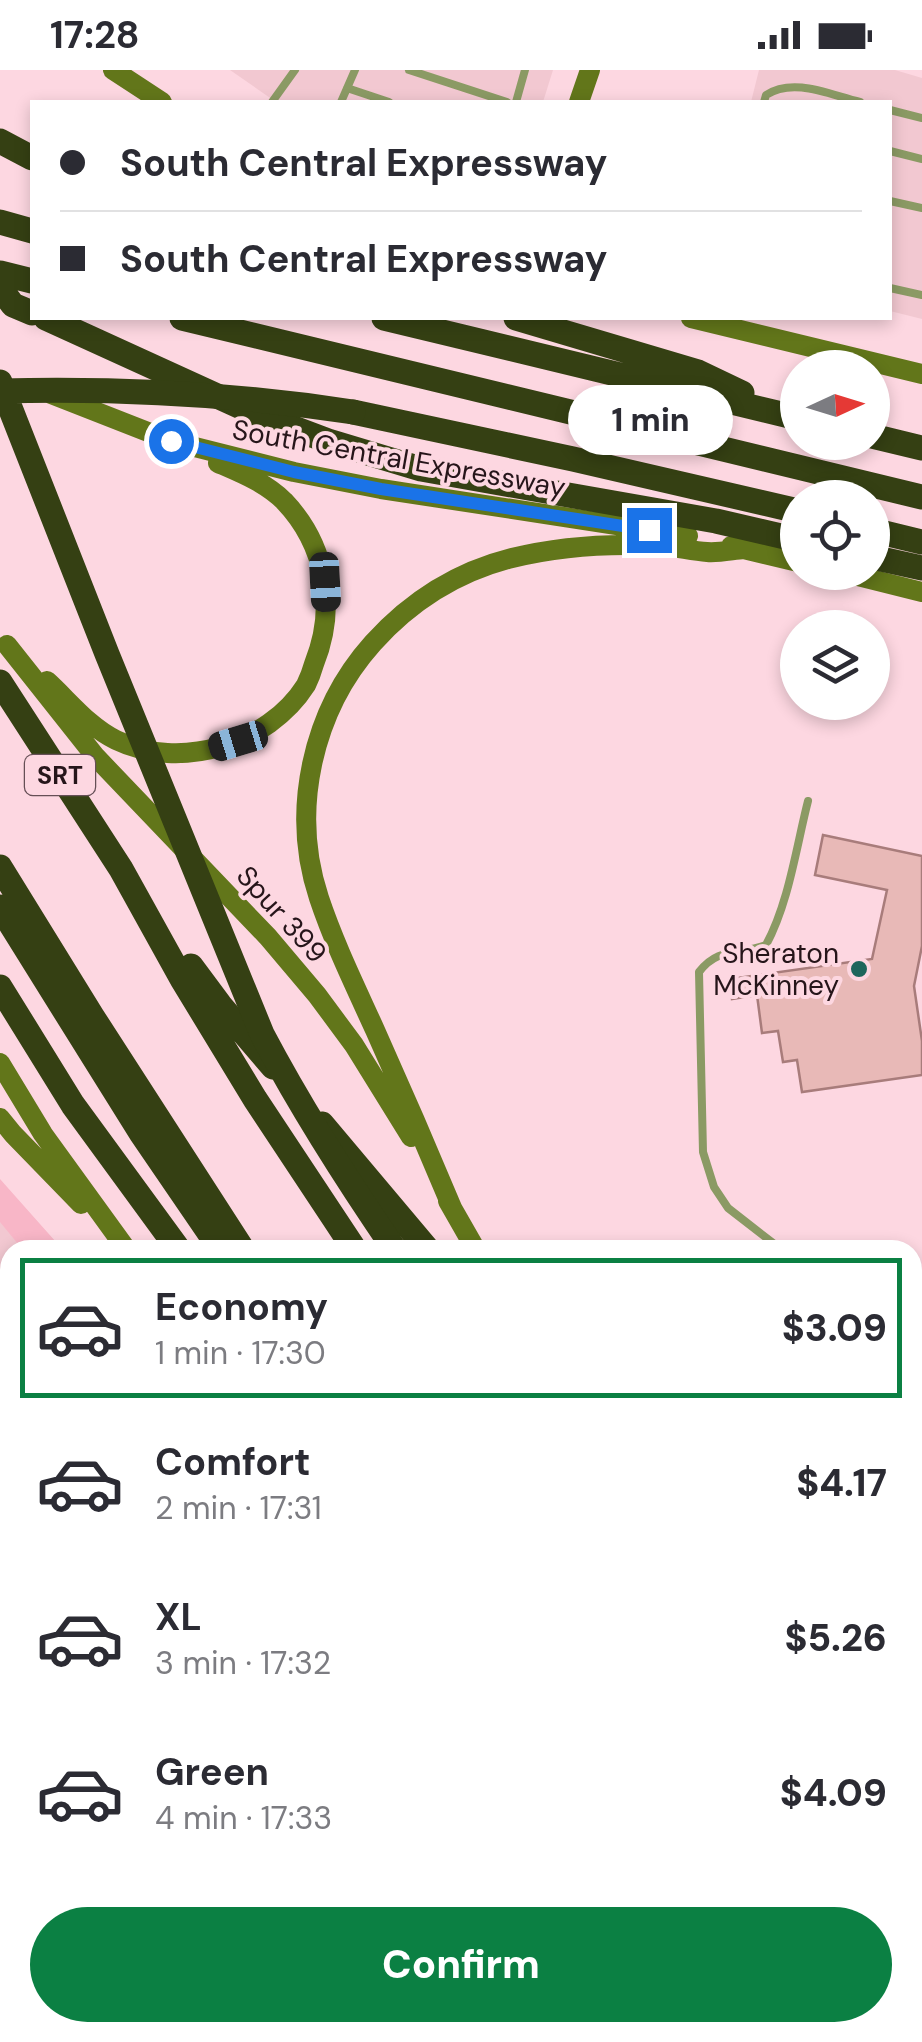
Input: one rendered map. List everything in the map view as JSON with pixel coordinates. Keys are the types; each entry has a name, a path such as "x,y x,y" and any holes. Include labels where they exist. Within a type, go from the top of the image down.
{"highway":[{"path":"0,145 30,155"},
{"path":"0,222 30,230"},
{"path":"0,274 30,281"},
{"path":"0,288 13,305 30,311"},
{"path":"50,320 259,415 421,470 716,521 780,536"},
{"path":"190,320 922,497"},
{"path":"392,320 780,413"},
{"path":"523,320 698,372 780,410"},
{"path":"0,382 262,1034 336,1163 388,1240"},
{"path":"0,391 174,392 353,412 780,507"},
{"path":"890,440 922,448"},
{"path":"890,534 922,542"},
{"path":"890,561 922,568"},
{"name":"SRT","path":"0,682 121,869 182,980 255,1099 349,1240"},
{"path":"0,867 236,1240"},
{"path":"121,869 220,1005 420,1240"},
{"path":"0,907 141,1133 214,1240"},
{"path":"0,987 74,1105 172,1240"}],"main road":[{"path":"113,70 159,100"},
{"path":"580,100 590,70"},
{"path":"699,320 922,374"},
{"name":"South Central Expressway","path":"0,374 171,441 294,472 684,535 780,557"},
{"path":"4,639 90,724 116,740 152,752 186,753 238,741 284,712 306,684 322,646 325,582 317,551 302,524 268,488 171,441"},
{"path":"453,1210 318,895 309,857 306,812 320,731 359,658 393,621 426,594 466,573 521,556 592,545 666,546 710,552 744,548"},
{"path":"890,584 922,592"},
{"name":"Spur 399","path":"4,639 95,756 268,937 318,995 384,1092 470,1240"},
{"path":"0,1063 43,1134 119,1240"},
{"path":"0,1118 116,1240"}],"lane":[{"path":"273,100 295,70"},
{"path":"342,100 355,70"},
{"path":"409,70 501,100"},
{"path":"517,100 525,70"},
{"path":"765,100 776,89 792,85 852,100"},
{"path":"347,88 384,100"},
{"path":"892,110 922,118"},
{"path":"892,152 922,160"},
{"path":"892,200 922,208"},
{"path":"892,288 922,296"},
{"path":"769,1240 728,1208 714,1186 703,1152 699,972 718,955 766,945 781,908 808,801"}],"shaded area":[{"path":"230,70 553,70 544,100 273,100"},
{"path":"759,70 895,70 922,78 922,319 892,312 892,100 752,100"},
{"path":"0,1179 54,1240 15,1240 0,1222"},
{"path":"0,1180 54,1240 0,1240"}],"building":[{"name":"Sheraton McKinney","path":"823,835 922,856 922,946 914,986 922,1041 922,1075 802,1092 797,1060 783,1062 778,1031 762,1033 757,995 732,999 730,979 872,959 887,890 815,875"}],"place":[{"name":"Sheraton McKinney","path":"859,969"}],"route":[{"path":"171,441 381,489 649,530"}]}
